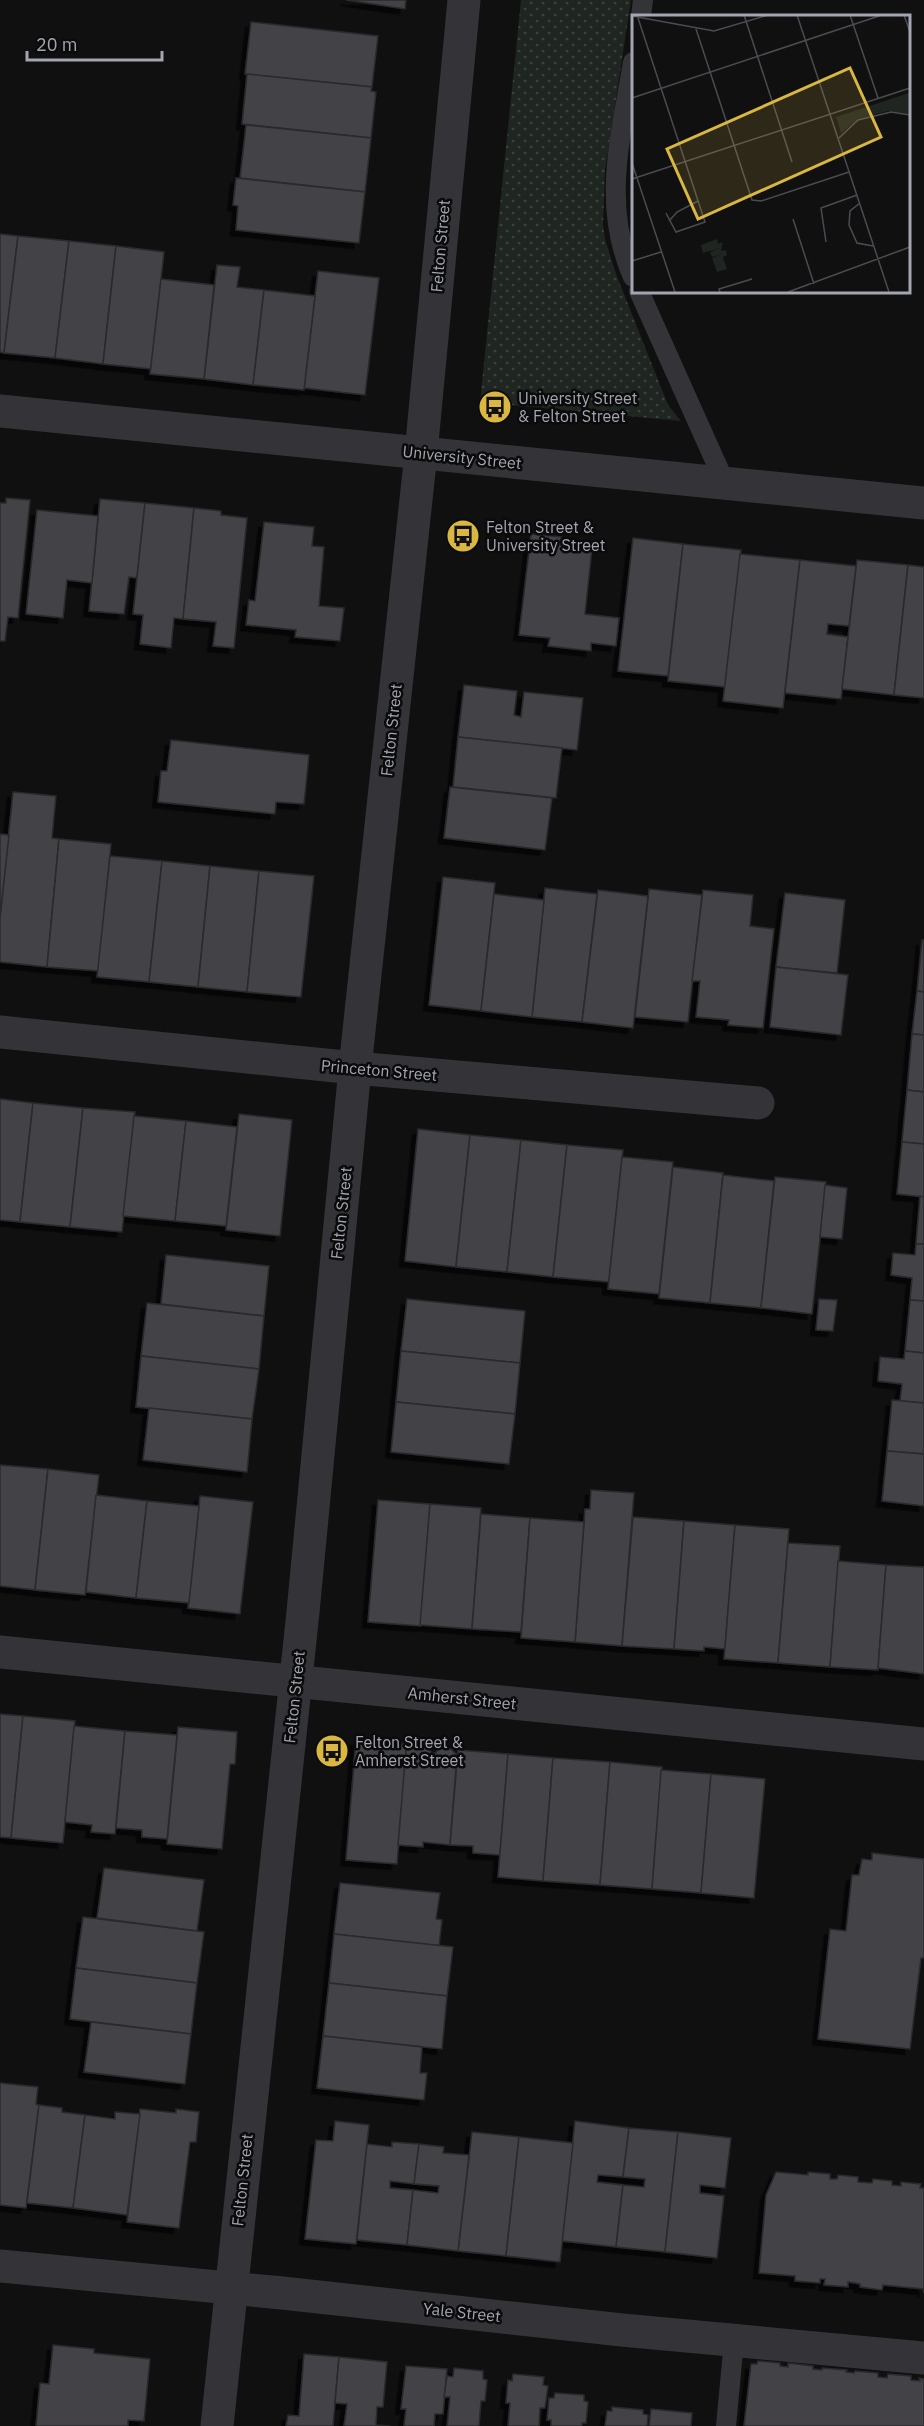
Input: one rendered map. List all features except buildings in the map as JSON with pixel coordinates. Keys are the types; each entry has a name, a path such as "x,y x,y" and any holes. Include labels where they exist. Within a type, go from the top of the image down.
{"street":[{"name":"Felton Street","path":"217,2426 295,1681 355,1068 421,453 464,0"},
{"name":"University Street","path":"0,411 924,503"},
{"name":"Princeton Street","path":"0,1032 355,1068 758,1103"},
{"name":"Amherst Street","path":"0,1652 924,1744"},
{"name":"Yale Street","path":"0,2266 734,2341 924,2358"}],"lane":[{"path":"640,15 643,0"},
{"path":"632,68 614,192 624,257 632,274"},
{"path":"639,292 725,483"},
{"path":"726,2426 734,2341"}],"shaded area":[{"path":"521,0 631,0 605,171 603,225 616,274 668,405 681,421 480,402"}],"place":[{"name":"University Street & Felton Street","path":"495,407"},
{"name":"Felton Street & University Street","path":"463,536"},
{"name":"Felton Street & Amherst Street","path":"332,1751"}]}
